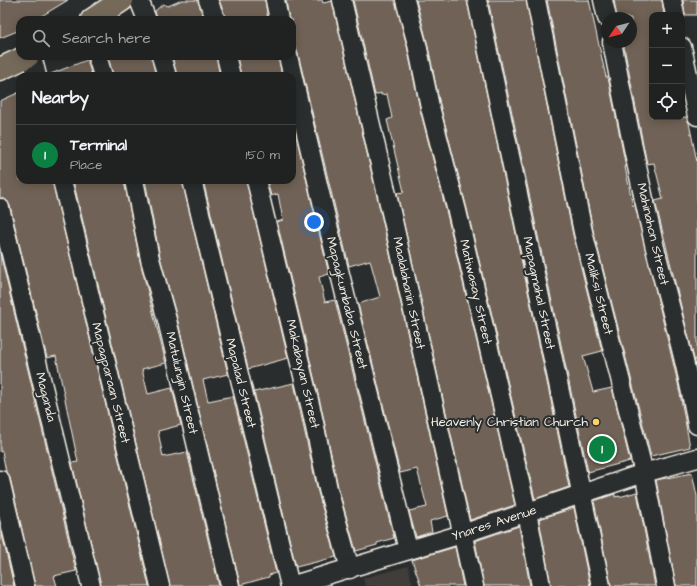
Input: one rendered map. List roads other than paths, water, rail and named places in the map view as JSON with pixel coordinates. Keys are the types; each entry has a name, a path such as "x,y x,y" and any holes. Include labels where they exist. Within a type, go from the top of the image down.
{"main road":[{"path":"98,16 122,0"},
{"path":"0,69 19,60"}],"street":[{"path":"139,0 145,16"},
{"path":"208,0 214,16"},
{"path":"275,0 278,16"},
{"name":"Maalalahanin Street","path":"342,0 394,224 474,586"},
{"name":"Matiwasay Street","path":"405,0 417,44 430,107 457,211 527,512 541,586"},
{"name":"Mapagmahal Street","path":"477,0 601,586"},
{"name":"Maliksi Street","path":"536,0 583,232 644,473 666,586"},
{"path":"604,0 606,12"},
{"path":"672,0 674,12"},
{"name":"Mahinahon Street","path":"613,48 623,102 655,247 692,392 697,425"},
{"path":"682,48 697,116"},
{"path":"33,60 36,72"},
{"path":"98,60 102,72"},
{"path":"162,60 166,72"},
{"path":"227,60 230,72"},
{"name":"Mapagkumbaba Street","path":"289,60 292,72"},
{"name":"Mapagkumbaba Street","path":"296,91 318,189 408,550"},
{"name":"Mapagparaan Street","path":"63,184 160,586"},
{"name":"Matulungin Street","path":"135,184 150,259 167,320 230,586"},
{"name":"Mapalad Street","path":"193,184 290,586"},
{"name":"Makabayan Street","path":"257,184 312,413 328,489 350,569"},
{"name":"Maganda","path":"0,208 91,586"},
{"name":"Ynares Avenue","path":"290,586 462,534 644,473 697,458"},
{"path":"0,480 25,586"}],"place":[{"name":"Heavenly Christian Church","path":"596,422"},
{"name":"Terminal","path":"602,449"}]}
